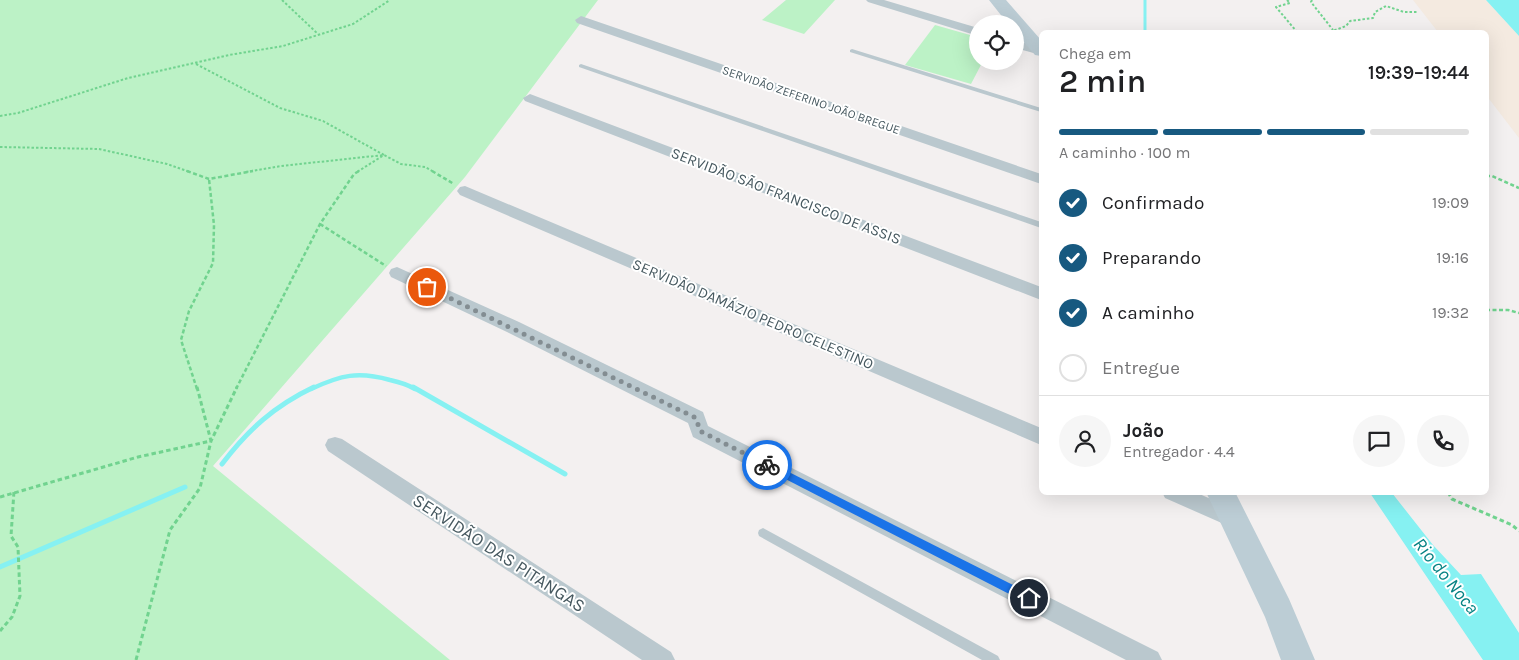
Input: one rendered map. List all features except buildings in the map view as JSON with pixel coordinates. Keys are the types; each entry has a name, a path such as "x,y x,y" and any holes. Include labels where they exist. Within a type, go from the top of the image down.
{"main road":[{"path":"997,0 1039,49"},
{"path":"1226,506 1278,610 1298,660"}],"street":[{"path":"872,0 969,29"},
{"path":"896,0 950,16"},
{"name":"SERVIDÃO ZEFERINO JOÃO BREGUE","path":"581,20 1039,178"},
{"path":"1024,46 1039,50"},
{"name":"SERVIDÃO SÃO FRANCISCO DE ASSIS","path":"530,98 1039,293"},
{"name":"SERVIDÃO DAMÁZIO PEDRO CELESTINO","path":"465,191 1039,436"},
{"path":"397,273 500,321 696,418 700,431 1150,660"},
{"name":"SERVIDÃO DAS PITANGAS","path":"334,446 663,660"},
{"path":"1184,495 1226,506"}],"lane":[{"path":"852,50 1039,109"},
{"path":"581,66 1039,224"},
{"path":"763,532 994,660"}],"path":[{"path":"282,0 318,34"},
{"path":"0,116 18,113 128,78 229,55 283,46 354,24 390,0"},
{"path":"1286,0 1290,3 1276,7 1295,30"},
{"path":"1312,0 1311,2 1330,30"},
{"path":"1333,30 1363,17 1373,18 1375,12 1386,6 1404,12 1417,12"},
{"path":"196,64 280,108 322,121 384,156 402,164 425,167 465,191"},
{"path":"0,147 99,149 167,164 209,179 281,166 384,156"},
{"path":"136,660 170,530 200,488 211,441 261,337 320,224 354,174 384,156"},
{"path":"1489,176 1519,188"},
{"path":"209,179 214,226 213,263 189,311 182,340 211,441"},
{"path":"320,224 397,273"},
{"path":"1489,310 1508,310 1519,313"},
{"path":"0,496 138,457 211,441"},
{"path":"0,631 12,616 20,596 18,547 11,536 14,491"},
{"path":"1450,495 1452,499 1512,525 1519,531"}],"green space":[{"path":"0,0 598,0 465,177 213,466 450,660 0,660"},
{"path":"786,0 835,0 804,34 762,20"},
{"path":"935,25 969,35 969,70 978,70 971,84 905,65"}],"sand":[{"path":"1413,0 1486,0 1519,36 1519,138 1489,99 1489,30 1436,30"}],"water":[{"path":"1486,0 1519,0 1519,36"},
{"path":"1371,495 1394,495 1433,545 1461,575 1481,574 1519,633 1519,660 1483,660"}],"waterway":[{"name":"Rio do Noca","path":"1145,0 1145,30"},
{"path":"311,389 332,380 359,375 379,377 406,384 415,389"},
{"path":"222,464 242,440 263,420 286,402 314,387"},
{"path":"413,387 565,474"},
{"path":"0,567 185,487"}],"way so far":[{"path":"427,287 696,418 700,431 767,465"}],"route":[{"path":"767,465 1029,598"}]}
